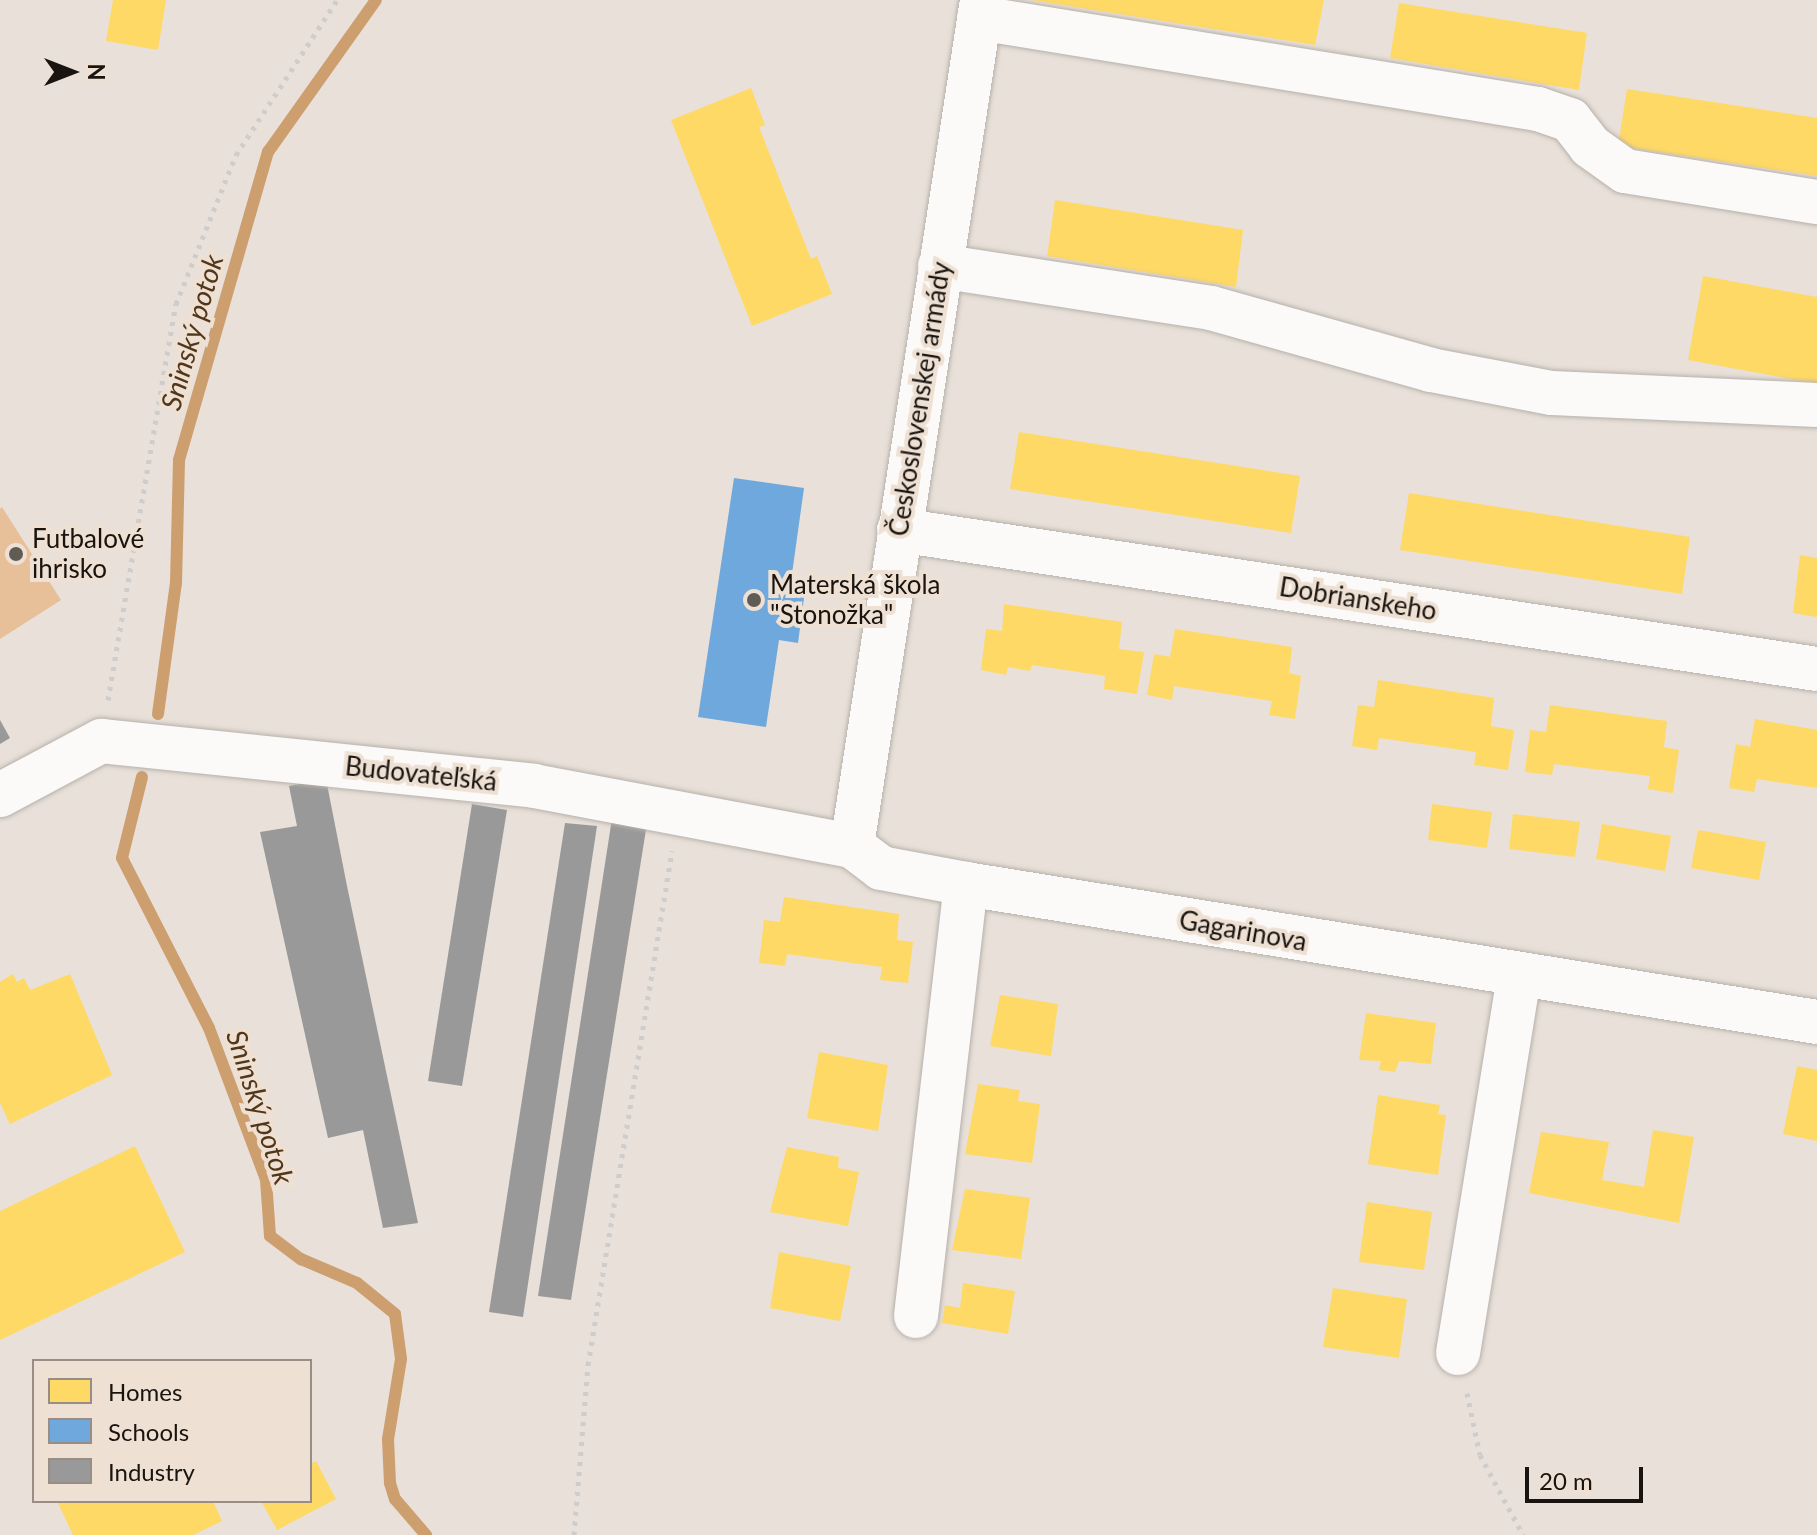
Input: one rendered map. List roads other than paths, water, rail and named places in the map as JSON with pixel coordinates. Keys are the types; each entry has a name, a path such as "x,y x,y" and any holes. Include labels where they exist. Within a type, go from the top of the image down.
{"street":[{"path":"981,9 1538,109 1570,120 1590,146 1625,171 1817,202"},
{"name":"Československej armády","path":"852,846 981,9"},
{"path":"940,266 1211,308 1431,370 1552,393 1817,405"},
{"name":"Dobrianskeho","path":"899,530 1817,669"},
{"name":"Budovateľská","path":"0,795 101,741 534,786 678,816 852,846"},
{"name":"Gagarinova","path":"852,846 881,868 966,884 1519,978 1817,1022"},
{"path":"916,1316 966,884"},
{"path":"1458,1353 1519,978"}],"waterway":[{"name":"Sninský potok","path":"158,714 176,583 179,460 268,152 376,0"},
{"name":"Sninský potok","path":"142,777 122,858 209,1028 266,1180 270,1236 301,1259 357,1283 395,1314 401,1359 388,1439 390,1483 395,1499 426,1535"}],"place":[{"name":"Futbalové ihrisko","path":"16,554"},
{"name":"Materská škola \"Stonožka\"","path":"754,600"}]}
